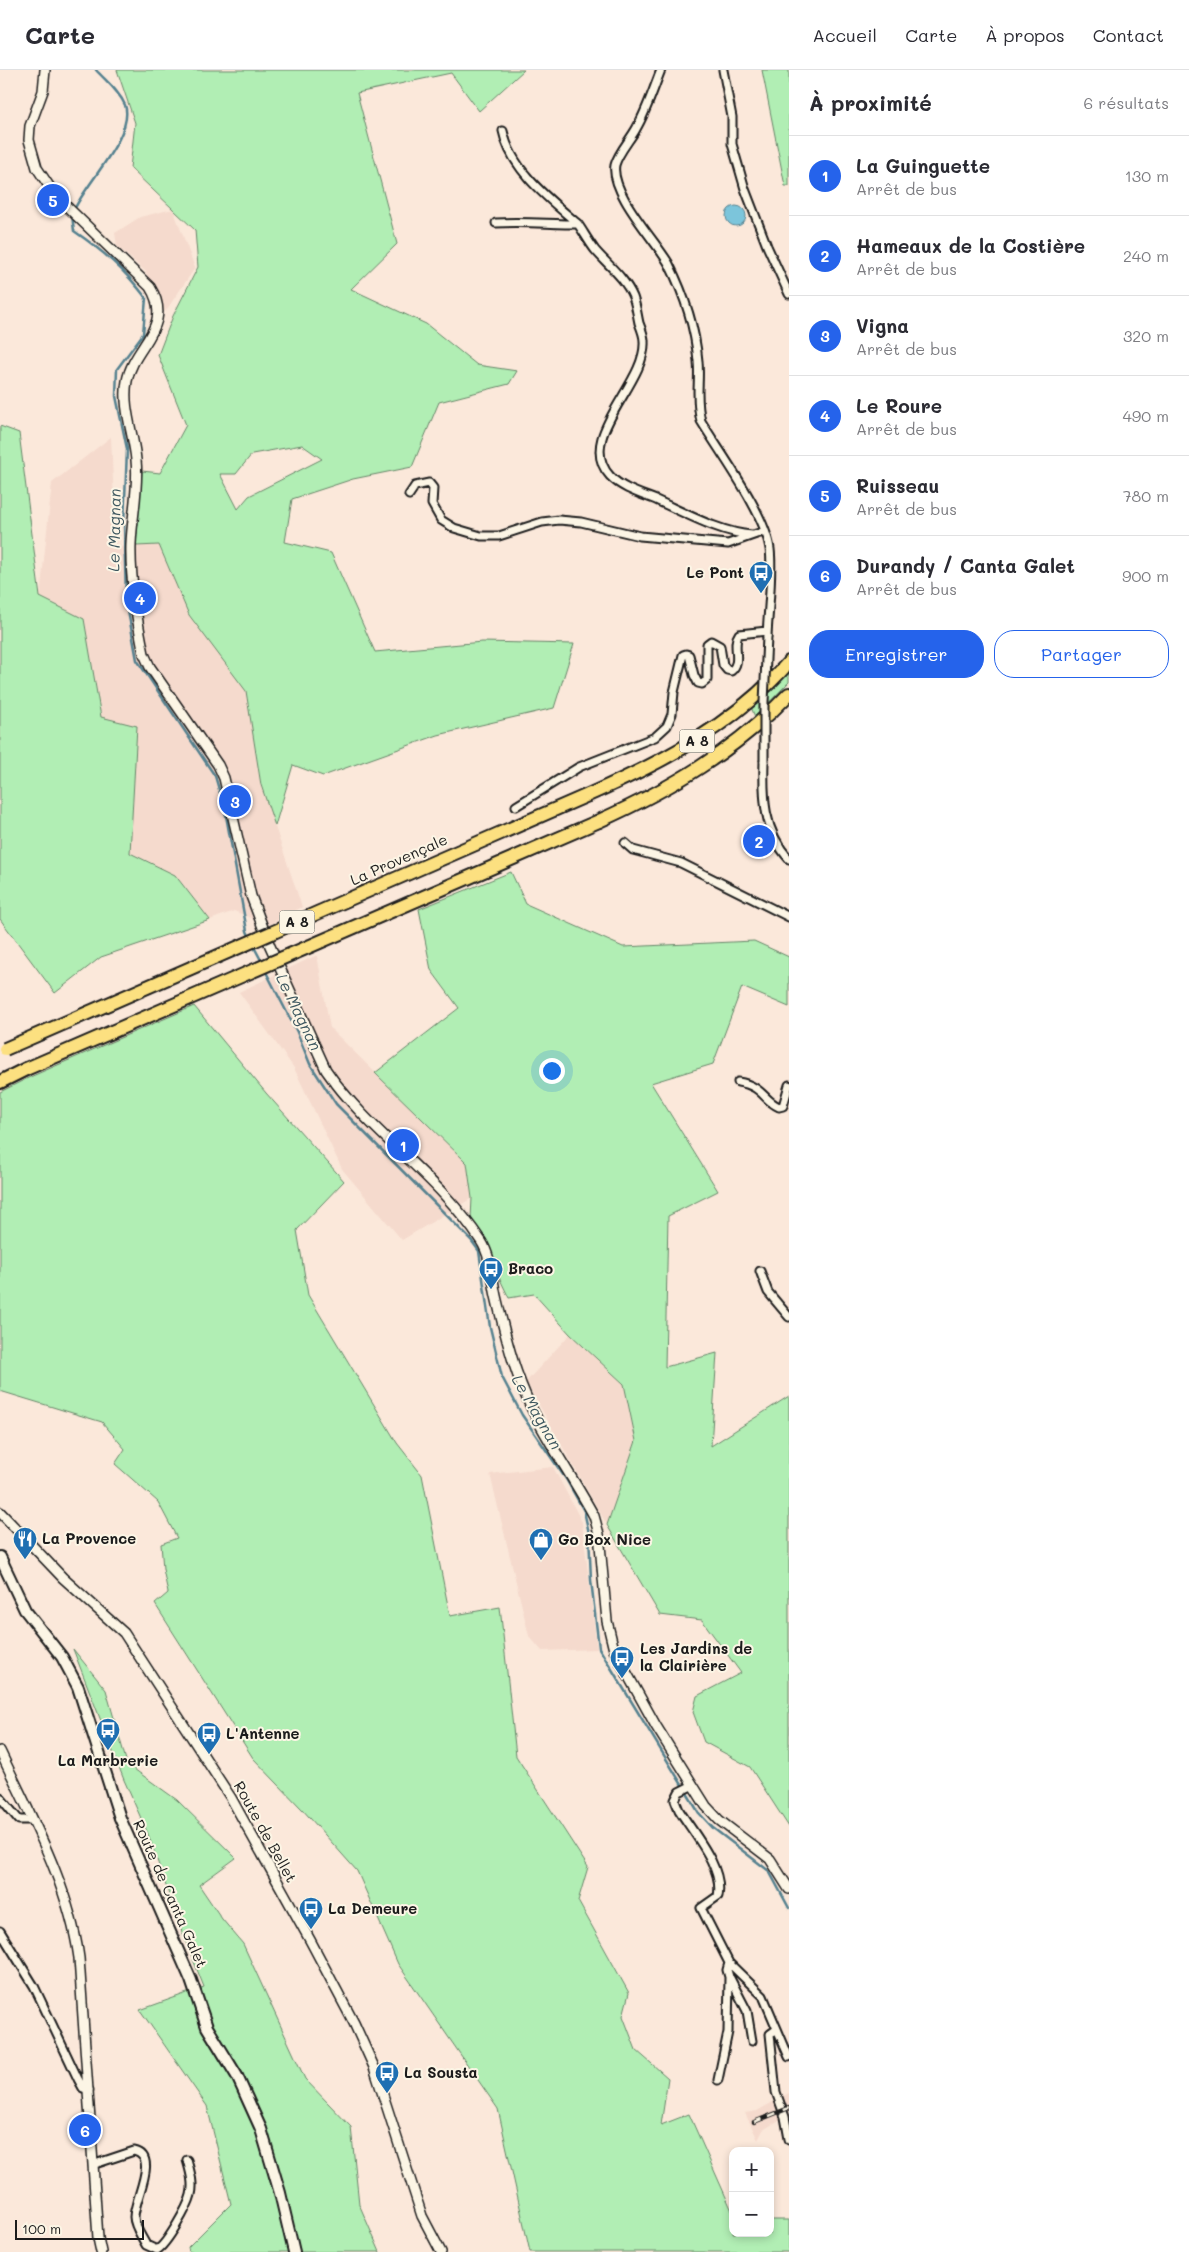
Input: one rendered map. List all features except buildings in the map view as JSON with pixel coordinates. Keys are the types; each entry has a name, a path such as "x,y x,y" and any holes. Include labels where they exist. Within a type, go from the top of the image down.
{"highway":[{"name":"La Provençale","path":"2,1050 588,796 659,762 717,728 754,699 789,662"},
{"name":"A 8","path":"0,1082 26,1069 599,822 662,790 725,752 789,694"}],"main road":[{"name":"Route de Canta Galet","path":"0,1557 25,1610 62,1657 78,1687 120,1818 191,1980 207,2027 237,2076 261,2128 280,2193 294,2252"}],"street":[{"path":"45,70 43,91 30,126 29,140 32,155 42,178 64,203 145,282 154,294 158,306 154,332 132,367 127,380 126,394 136,467 132,558 144,654 150,667 218,765 224,778 251,896 270,946 326,1070 338,1087 374,1126 429,1178 460,1213 485,1249 507,1342 526,1398 582,1493 597,1524 607,1621 614,1650 690,1786 712,1814 770,1859 789,1889"},
{"path":"661,70 644,114 615,166 616,178 636,219 667,261 680,285 688,308 698,362 697,406 701,421 756,510 765,531 770,555 764,702 764,802 767,820 778,844 789,859"},
{"path":"723,70 732,117 732,144 745,189 789,294"},
{"path":"503,131 506,145 541,192 578,224 595,250 622,280 632,296 644,341 643,360 611,416 601,438 601,460 610,476 627,488 690,515 741,534 752,535"},
{"path":"496,222 525,221 536,224 578,224"},
{"path":"409,495 415,486 429,483 433,488 432,504 441,520 454,528 481,536 499,536 542,522 559,520 580,522 640,536 728,544 765,531"},
{"path":"516,806 579,767 655,737 667,726 672,714 674,692 683,656 686,654 690,655 694,675 698,683 702,684 709,675 707,644 711,641 720,646 723,665 727,670 732,671 737,663 736,637 739,634 767,634"},
{"path":"625,843 633,850 681,864 789,916"},
{"path":"738,1082 747,1083 762,1091 779,1106 783,1106 789,1085"},
{"path":"760,1271 768,1292 789,1317"},
{"name":"Route de Bellet","path":"0,1512 63,1578 124,1633 231,1798 310,1940 366,2048 383,2092 422,2216 441,2252"},
{"name":"Route de Bellet","path":"0,1517 15,1526"},
{"path":"0,1751 33,1820 62,1892 75,1932 80,1958 95,2164 98,2238 101,2252"},
{"path":"690,1786 679,1792 676,1800 679,1810 717,1870 720,1887 718,1896 701,1908 729,1963 763,1996 789,2057"},
{"path":"0,1797 19,1820 33,1820"},
{"path":"0,1931 34,1986 83,2088 89,2090"},
{"path":"729,1963 727,1970 729,1977 746,2011 752,2041"},
{"path":"718,2080 728,2032 729,1977"},
{"path":"777,2029 770,2034 774,2077 789,2139"},
{"path":"95,2164 134,2151 140,2152 145,2157 146,2166 134,2220 146,2245 157,2250 167,2241 191,2195 192,2180 187,2160"}],"shaded area":[{"path":"173,209 195,268 165,312 145,271 117,246 115,233 140,217"},
{"path":"111,437 116,547 159,545 189,615 246,691 261,785 302,907 269,925 234,911 210,920 175,875 130,853 137,726 101,717 84,619 40,597 52,483"},
{"path":"317,955 330,1028 467,1163 472,1198 402,1240 342,1169 294,1068 239,992"},
{"path":"570,1334 624,1384 636,1441 607,1525 526,1382"},
{"path":"553,1467 582,1522 597,1649 542,1651 529,1636 490,1474"},
{"path":"789,2093 789,2117 781,2119 763,2130 758,2140 745,2113 757,2111"}],"green space":[{"path":"117,70 524,70 479,111 451,73 357,93 397,244 351,289 426,324 477,365 517,371 509,384 439,402 412,467 353,479 292,499 285,542 331,553 375,652 482,642 574,644 554,708 438,735 323,776 293,765 275,826 261,785 246,691 189,615 159,545 136,546 142,471 160,473 186,425 158,355 173,316 198,267 195,230 130,168 135,123","holes":["302,445 322,459 249,496 238,509 220,474 236,474 252,454"]},
{"path":"762,70 789,70 789,186 785,186"},
{"path":"0,426 19,433 40,597 84,619 101,717 137,726 130,853 175,875 210,920 101,957 55,993 0,919"},
{"path":"789,671 789,682 755,717 751,707"},
{"path":"511,872 526,904 623,947 754,941 789,957 789,1007 742,987 713,1064 651,1083 718,1191 668,1216 665,1367 717,1353 711,1446 789,1396 789,1827 750,1767 704,1742 693,1712 697,1696 741,1673 702,1620 660,1615 607,1525 636,1441 624,1384 570,1334 534,1294 509,1298 471,1219 472,1198 467,1163 375,1073 459,1008 431,970 419,909"},
{"path":"194,1006 266,1093 344,1181 297,1230 308,1295 397,1443 422,1475 450,1616 500,1607 516,1756 588,1867 578,1901 629,1993 623,2016 636,2050 668,2078 661,2125 689,2114 729,2204 729,2237 774,2237 774,2220 789,2220 789,2252 530,2252 498,2109 398,1964 357,1871 302,1809 253,1758 155,1604 168,1593 163,1569 161,1544 177,1538 158,1502 115,1464 125,1449 102,1422 0,1391 0,1092 30,1077"},
{"path":"73,1649 106,1690 127,1764 177,1800 236,1858 199,1885 222,1919 243,1944 305,2079 351,2127 359,2204 380,2252 189,2252 188,2247 231,2204 207,2106 140,2010 204,1987 182,1932 148,1834 124,1780"}],"water":[{"path":"736,206 743,209 746,216 743,223 736,226 729,223 726,216 729,209"}],"waterway":[{"name":"Le Magnan","path":"74,210 116,144 123,130 126,117 125,105 122,100 96,70"},
{"name":"Le Magnan","path":"72,215 74,231 113,262 146,298 143,334 117,369 116,396 127,449 124,524 126,600 137,660 215,776 225,810 247,931 250,938"},
{"name":"Le Magnan","path":"253,945 262,962"},
{"name":"Le Magnan","path":"265,970 297,1032 310,1064 336,1104 471,1240 479,1251 490,1327 502,1377 522,1415 566,1479 584,1511 589,1533 591,1580 599,1648 699,1813 713,1828 769,1871 789,1908"}],"railway":[{"path":"754,2122 789,2108"}],"place":[{"name":"Ruisseau","path":"53,200"},
{"name":"Le Pont","path":"761,594"},
{"name":"Le Roure","path":"140,598"},
{"name":"Vigna","path":"235,801"},
{"name":"Hameaux de la Costière","path":"759,841"},
{"name":"La Guinguette","path":"403,1145"},
{"name":"Braco","path":"491,1290"},
{"name":"La Provence","path":"25,1560"},
{"name":"Go Box Nice","path":"541,1561"},
{"name":"Les Jardins de la Clairière","path":"622,1679"},
{"name":"La Marbrerie","path":"108,1751"},
{"name":"L'Antenne","path":"209,1755"},
{"name":"La Demeure","path":"311,1930"},
{"name":"La Sousta","path":"387,2094"},
{"name":"Durandy / Canta Galet","path":"85,2130"}]}
